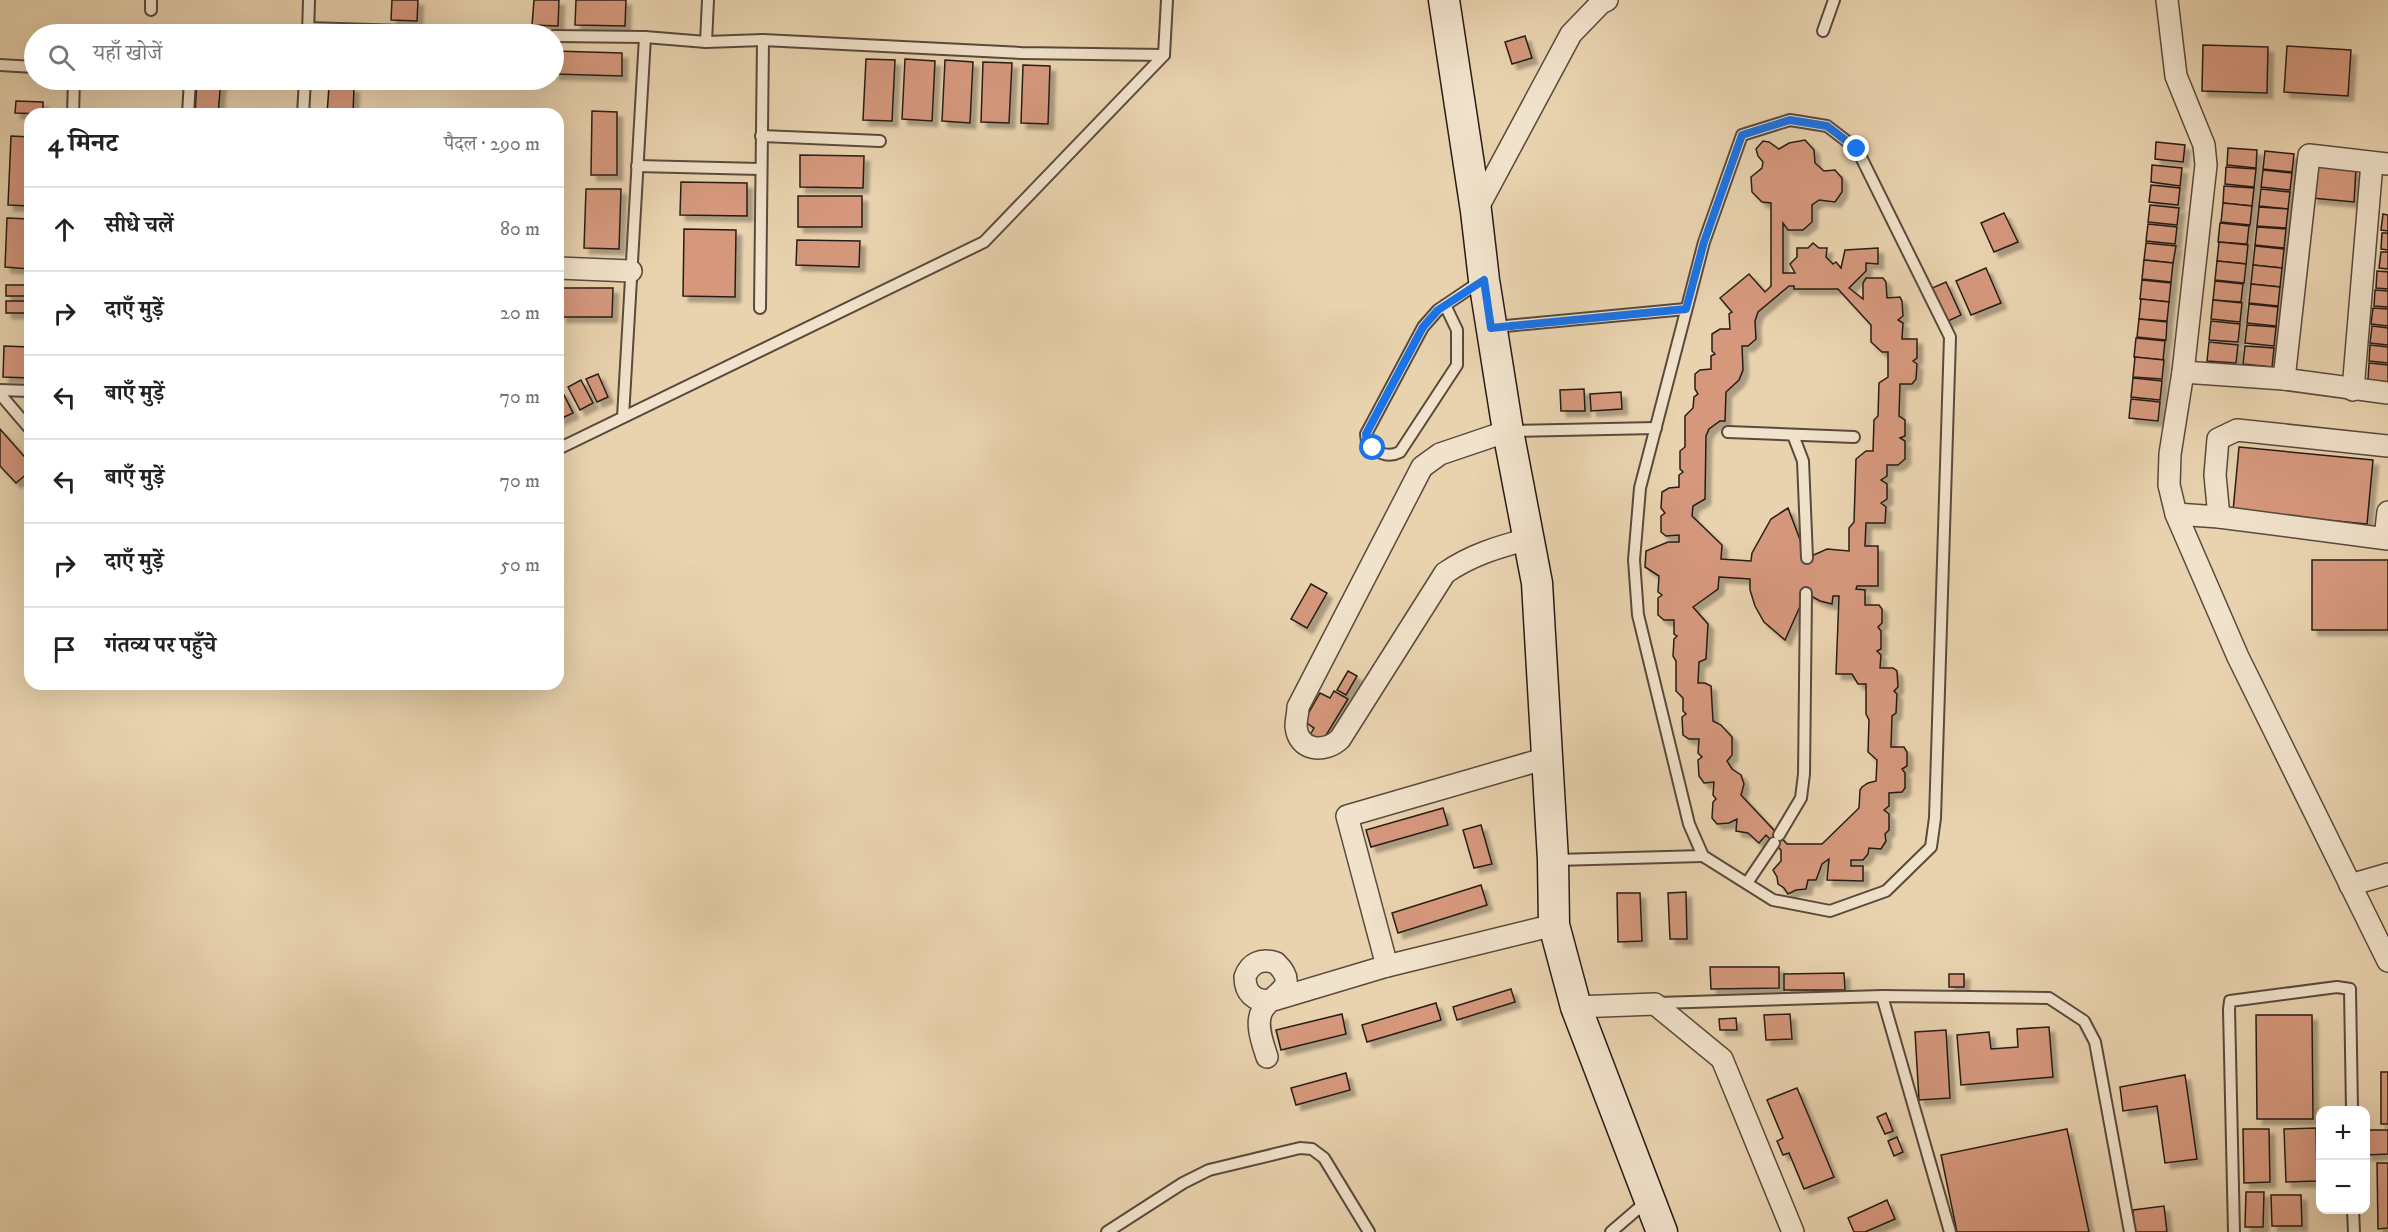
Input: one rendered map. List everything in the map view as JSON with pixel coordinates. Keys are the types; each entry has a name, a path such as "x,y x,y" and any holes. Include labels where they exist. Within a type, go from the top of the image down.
{"street":[{"path":"1443,0 1476,211 1491,328 1537,583 1553,860 1554,925 1576,1007 1662,1232"},
{"path":"1476,211 1571,34 1601,3 1607,0"},
{"path":"2167,0 2176,76 2204,144 2206,165 2183,372 2170,454 2169,485 2176,514 2238,657 2388,961"},
{"path":"2284,379 2309,154 2380,164 2353,390"},
{"path":"564,268 631,271"},
{"path":"2183,372 2284,379 2388,393"},
{"path":"2219,517 2215,475 2218,439 2231,432 2237,430 2388,446"},
{"path":"1508,431 1440,454 1422,467 1299,707 1296,725 1298,735 1306,745 1320,749 1331,747 1340,739 1445,573 1463,561 1490,549 1528,539"},
{"path":"2176,514 2219,517 2386,539 2388,512"},
{"path":"1387,966 1347,816 1547,758"},
{"path":"2350,885 2388,874"},
{"path":"1267,1057 1261,1036 1260,1018 1261,1012 1270,1001 1387,966 1554,925"},
{"path":"1576,1007 1655,1004 1722,1059 1793,1232"}],"lane":[{"path":"308,24 309,0"},
{"path":"706,42 708,0"},
{"path":"564,446 984,242 1164,55 1167,0"},
{"path":"1823,31 1834,0"},
{"path":"564,36 645,37 706,42 763,40 1021,53 1164,55"},
{"path":"622,417 645,37"},
{"path":"760,308 763,40"},
{"path":"0,65 24,66"},
{"path":"73,108 74,90"},
{"path":"188,108 189,90"},
{"path":"303,108 304,90"},
{"path":"1553,860 1703,856 1773,900 1830,911 1886,891 1931,848 1935,818 1950,337 1857,149 1827,126 1790,120 1742,135 1704,242 1640,488 1634,560 1638,615 1689,824 1703,856"},
{"path":"761,136 880,141"},
{"path":"637,166 760,168"},
{"path":"1445,305 1457,330 1457,365 1400,452 1392,456 1382,454 1367,442 1366,434 1423,327 1438,310 1445,305 1484,280"},
{"path":"1491,328 1686,309"},
{"path":"0,392 24,392"},
{"path":"0,392 24,422"},
{"path":"1508,431 1656,428"},
{"path":"1728,432 1854,437"},
{"path":"1793,435 1803,461 1807,558"},
{"path":"1747,883 1801,798 1804,774 1806,593"},
{"path":"2234,1232 2230,1001 2337,987 2350,989 2352,1106"},
{"path":"1655,1004 1882,996 2049,998 2084,1021 2095,1042 2130,1232"},
{"path":"1882,996 1950,1232"},
{"path":"1107,1232 1183,1183 1209,1170 1300,1148 1312,1149 1324,1158 1369,1232"},
{"path":"1611,1232 1649,1199"},
{"path":"2354,1214 2354,1232"}],"building":[{"path":"392,0 418,0 417,21 391,20"},
{"path":"534,0 559,0 558,24 532,24"},
{"path":"576,0 626,0 625,26 575,25"},
{"path":"1525,36 1532,58 1512,64 1505,42"},
{"path":"2203,45 2268,47 2267,93 2202,91"},
{"path":"2287,46 2351,50 2348,96 2284,92"},
{"path":"564,51 622,53 622,76 564,74"},
{"path":"866,59 895,60 892,121 863,120"},
{"path":"905,59 935,61 932,121 902,119"},
{"path":"945,60 973,62 970,123 942,121"},
{"path":"983,62 1012,63 1009,123 981,122"},
{"path":"1023,65 1050,66 1048,124 1021,123"},
{"path":"196,90 220,90 219,108 195,108"},
{"path":"329,90 354,90 353,108 327,108"},
{"path":"16,101 43,102 43,108 24,108 24,113 15,113"},
{"path":"592,111 617,112 617,175 591,175"},
{"path":"11,136 24,137 24,206 8,205"},
{"path":"1805,140 1814,150 1815,163 1824,171 1835,170 1842,178 1842,192 1835,202 1819,200 1812,205 1812,222 1803,230 1788,230 1783,223 1783,273 1795,273 1790,264 1797,257 1797,248 1808,248 1813,243 1819,248 1827,248 1826,257 1833,264 1836,262 1841,268 1845,250 1878,248 1878,264 1866,263 1866,271 1849,288 1863,299 1863,283 1866,278 1883,278 1886,282 1887,298 1900,297 1903,316 1898,320 1903,323 1902,339 1917,339 1917,358 1913,361 1917,364 1916,379 1912,384 1900,384 1899,416 1905,420 1905,436 1900,438 1905,441 1905,459 1898,465 1887,465 1887,476 1881,480 1887,484 1887,499 1881,503 1886,507 1885,523 1866,523 1865,546 1878,546 1878,586 1857,586 1856,589 1865,590 1865,605 1879,605 1882,609 1882,623 1878,627 1881,631 1881,649 1877,651 1881,655 1880,668 1893,668 1897,671 1898,687 1894,691 1897,694 1896,713 1892,716 1891,747 1904,747 1907,752 1907,766 1902,769 1905,773 1905,788 1902,792 1889,793 1889,806 1884,810 1889,814 1889,830 1885,834 1886,841 1881,849 1869,848 1863,860 1851,860 1851,866 1863,866 1863,881 1827,880 1829,859 1822,864 1816,880 1808,880 1806,889 1788,894 1778,884 1773,870 1781,861 1781,850 1766,835 1759,843 1748,833 1736,831 1737,819 1729,823 1717,824 1712,818 1713,802 1716,799 1713,795 1714,782 1704,783 1699,776 1698,760 1702,757 1698,753 1699,739 1689,739 1683,735 1682,717 1686,714 1683,711 1683,698 1676,691 1676,661 1673,656 1674,639 1677,636 1674,634 1674,620 1664,620 1658,615 1658,598 1662,595 1658,592 1659,576 1645,567 1646,551 1668,542 1679,542 1679,535 1666,536 1661,532 1661,516 1665,513 1661,508 1662,492 1669,488 1679,487 1679,475 1683,472 1680,469 1680,451 1685,447 1685,416 1693,408 1694,397 1698,394 1695,389 1695,374 1700,370 1711,369 1711,356 1715,354 1712,351 1712,334 1720,329 1730,329 1729,314 1732,312 1720,298 1749,274 1765,292 1771,286 1771,203 1762,202 1752,192 1751,177 1762,168 1763,162 1756,149 1763,141 1779,149 1789,143","holes":["1789,286 1794,286 1794,289 1838,289 1871,325 1871,342 1882,352 1888,352 1888,377 1879,383 1878,416 1874,420 1873,451 1866,451 1856,459 1854,522 1849,528 1849,551 1827,549 1807,558 1788,508 1771,519 1752,553 1751,561 1721,559 1722,545 1692,516 1693,506 1705,499 1706,436 1709,429 1720,421 1725,421 1726,392 1739,380 1743,370 1742,346 1748,346 1756,339 1755,321 1758,312","1719,577 1750,579 1750,590 1755,606 1764,622 1785,640 1806,593 1820,601 1832,604 1833,596 1839,596 1836,674 1852,674 1858,684 1866,684 1866,714 1869,720 1868,752 1877,760 1876,781 1862,787 1859,808 1822,844 1787,844 1741,795 1744,784 1741,775 1732,769 1727,761 1732,755 1732,737 1721,725 1713,721 1711,686 1698,683 1699,662 1706,659 1708,624 1693,607 1718,589"]},
{"path":"2156,142 2185,145 2183,162 2155,159"},
{"path":"2228,148 2257,150 2256,168 2227,165"},
{"path":"2265,151 2294,154 2292,172 2263,169"},
{"path":"800,155 864,156 863,188 800,187"},
{"path":"2152,165 2182,168 2180,186 2151,182"},
{"path":"2315,165 2356,169 2354,202 2312,198"},
{"path":"2226,167 2256,169 2254,187 2225,184"},
{"path":"2263,170 2292,173 2290,190 2261,187"},
{"path":"681,182 747,183 747,216 680,215"},
{"path":"2151,185 2180,188 2178,205 2149,202"},
{"path":"2224,186 2254,188 2252,206 2223,203"},
{"path":"586,189 621,189 619,249 584,248"},
{"path":"2261,189 2290,192 2288,209 2259,206"},
{"path":"798,196 862,196 862,227 798,227"},
{"path":"2223,203 2252,206 2250,225 2221,222"},
{"path":"2150,205 2179,208 2177,225 2148,222"},
{"path":"2259,207 2288,209 2286,228 2257,226"},
{"path":"2004,213 2018,242 1994,252 1981,223"},
{"path":"2383,214 2388,215 2388,231 2381,230"},
{"path":"7,218 24,219 24,269 5,267"},
{"path":"2220,223 2249,226 2247,244 2218,242"},
{"path":"2148,224 2177,227 2175,244 2146,241"},
{"path":"2257,227 2286,229 2284,248 2255,245"},
{"path":"684,229 736,230 735,297 683,296"},
{"path":"2382,233 2388,233 2388,250 2381,249"},
{"path":"797,240 860,241 859,267 796,265"},
{"path":"2219,242 2248,245 2246,264 2217,261"},
{"path":"2146,243 2176,246 2173,263 2144,260"},
{"path":"2255,246 2284,249 2282,268 2253,265"},
{"path":"2381,252 2388,252 2388,269 2379,268"},
{"path":"2144,260 2173,263 2171,282 2142,279"},
{"path":"2217,261 2246,264 2244,283 2215,280"},
{"path":"2253,265 2282,268 2280,287 2251,284"},
{"path":"1986,268 2001,303 1971,315 1956,281"},
{"path":"2377,271 2388,272 2388,289 2376,288"},
{"path":"2142,280 2171,283 2169,302 2140,299"},
{"path":"2215,281 2243,284 2241,302 2213,300"},
{"path":"1946,282 1961,315 1946,322 1930,289"},
{"path":"2251,284 2280,287 2278,306 2249,303"},
{"path":"6,285 24,285 24,296 6,296"},
{"path":"564,288 613,288 612,317 564,317"},
{"path":"2375,290 2388,291 2388,307 2374,306"},
{"path":"2141,299 2169,302 2167,321 2139,319"},
{"path":"2213,300 2242,303 2240,322 2211,319"},
{"path":"6,301 24,301 24,313 6,313"},
{"path":"2249,304 2278,307 2276,326 2247,323"},
{"path":"2373,308 2388,309 2388,326 2371,324"},
{"path":"2139,319 2167,322 2166,340 2137,337"},
{"path":"2211,321 2240,324 2238,342 2209,340"},
{"path":"2247,325 2276,327 2274,346 2245,343"},
{"path":"2372,326 2388,328 2388,345 2370,343"},
{"path":"2136,338 2165,341 2163,360 2134,357"},
{"path":"2209,342 2238,345 2236,363 2207,361"},
{"path":"2370,345 2388,347 2388,363 2369,361"},
{"path":"4,346 24,347 24,378 3,377"},
{"path":"2245,346 2274,348 2272,367 2243,364"},
{"path":"2135,357 2164,360 2162,379 2133,377"},
{"path":"2369,363 2388,365 2388,382 2368,380"},
{"path":"598,374 608,397 597,402 586,379"},
{"path":"2133,378 2162,381 2160,400 2131,397"},
{"path":"581,380 593,403 580,410 568,387"},
{"path":"1584,389 1585,411 1561,411 1560,390"},
{"path":"1621,392 1622,409 1591,411 1590,394"},
{"path":"564,395 573,413 564,417"},
{"path":"2131,399 2160,402 2158,421 2129,418"},
{"path":"0,429 24,456 24,476 16,483 0,466"},
{"path":"2239,447 2373,460 2367,524 2233,511"},
{"path":"2312,560 2388,560 2388,630 2312,630"},
{"path":"1311,584 1327,593 1307,628 1291,619"},
{"path":"1348,671 1357,676 1346,695 1337,690"},
{"path":"1334,691 1348,699 1322,742 1310,735 1314,728 1304,721 1320,693 1330,698"},
{"path":"1443,808 1448,825 1371,847 1366,830"},
{"path":"1481,825 1492,864 1474,868 1463,830"},
{"path":"1481,885 1487,905 1398,933 1392,913"},
{"path":"1686,892 1687,939 1670,939 1668,893"},
{"path":"1617,893 1640,893 1642,941 1618,942"},
{"path":"1710,967 1779,967 1779,988 1711,989"},
{"path":"1844,973 1845,990 1784,990 1784,974"},
{"path":"1949,974 1964,974 1964,987 1949,987"},
{"path":"1511,989 1515,1002 1457,1020 1453,1007"},
{"path":"1436,1003 1441,1020 1367,1042 1362,1025"},
{"path":"1342,1014 1346,1034 1281,1050 1276,1030"},
{"path":"1790,1014 1792,1039 1766,1040 1764,1015"},
{"path":"2256,1015 2312,1015 2313,1119 2257,1119"},
{"path":"1736,1018 1737,1030 1720,1030 1719,1019"},
{"path":"2049,1027 2053,1077 1961,1085 1957,1035 1989,1032 1991,1049 2018,1047 2017,1029"},
{"path":"1946,1030 1950,1098 1919,1100 1915,1032"},
{"path":"2381,1072 2388,1072 2388,1124 2381,1124"},
{"path":"1346,1073 1350,1090 1296,1105 1291,1088"},
{"path":"2185,1075 2197,1159 2165,1163 2157,1106 2123,1111 2120,1087"},
{"path":"1797,1088 1834,1177 1804,1189 1789,1153 1783,1155 1777,1141 1783,1138 1767,1100"},
{"path":"1886,1113 1893,1131 1885,1134 1877,1117"},
{"path":"2316,1128 2316,1181 2286,1182 2284,1129"},
{"path":"2067,1129 2089,1232 1957,1232 1941,1155"},
{"path":"2243,1129 2269,1129 2270,1182 2244,1183"},
{"path":"2370,1130 2388,1130 2388,1154 2370,1155"},
{"path":"1897,1137 1903,1152 1894,1156 1888,1141"},
{"path":"2377,1163 2388,1163 2388,1228 2378,1229"},
{"path":"2246,1192 2264,1192 2263,1227 2245,1227"},
{"path":"2271,1195 2301,1195 2302,1226 2272,1226"},
{"path":"1887,1200 1895,1219 1865,1232 1854,1232 1848,1218"},
{"path":"2164,1206 2167,1232 2135,1232 2133,1210"}],"route":[{"path":"1373,448 1367,442 1366,434 1423,327 1438,310 1484,280 1491,328 1686,309 1704,242 1742,135 1790,120 1827,126 1857,149"}]}
